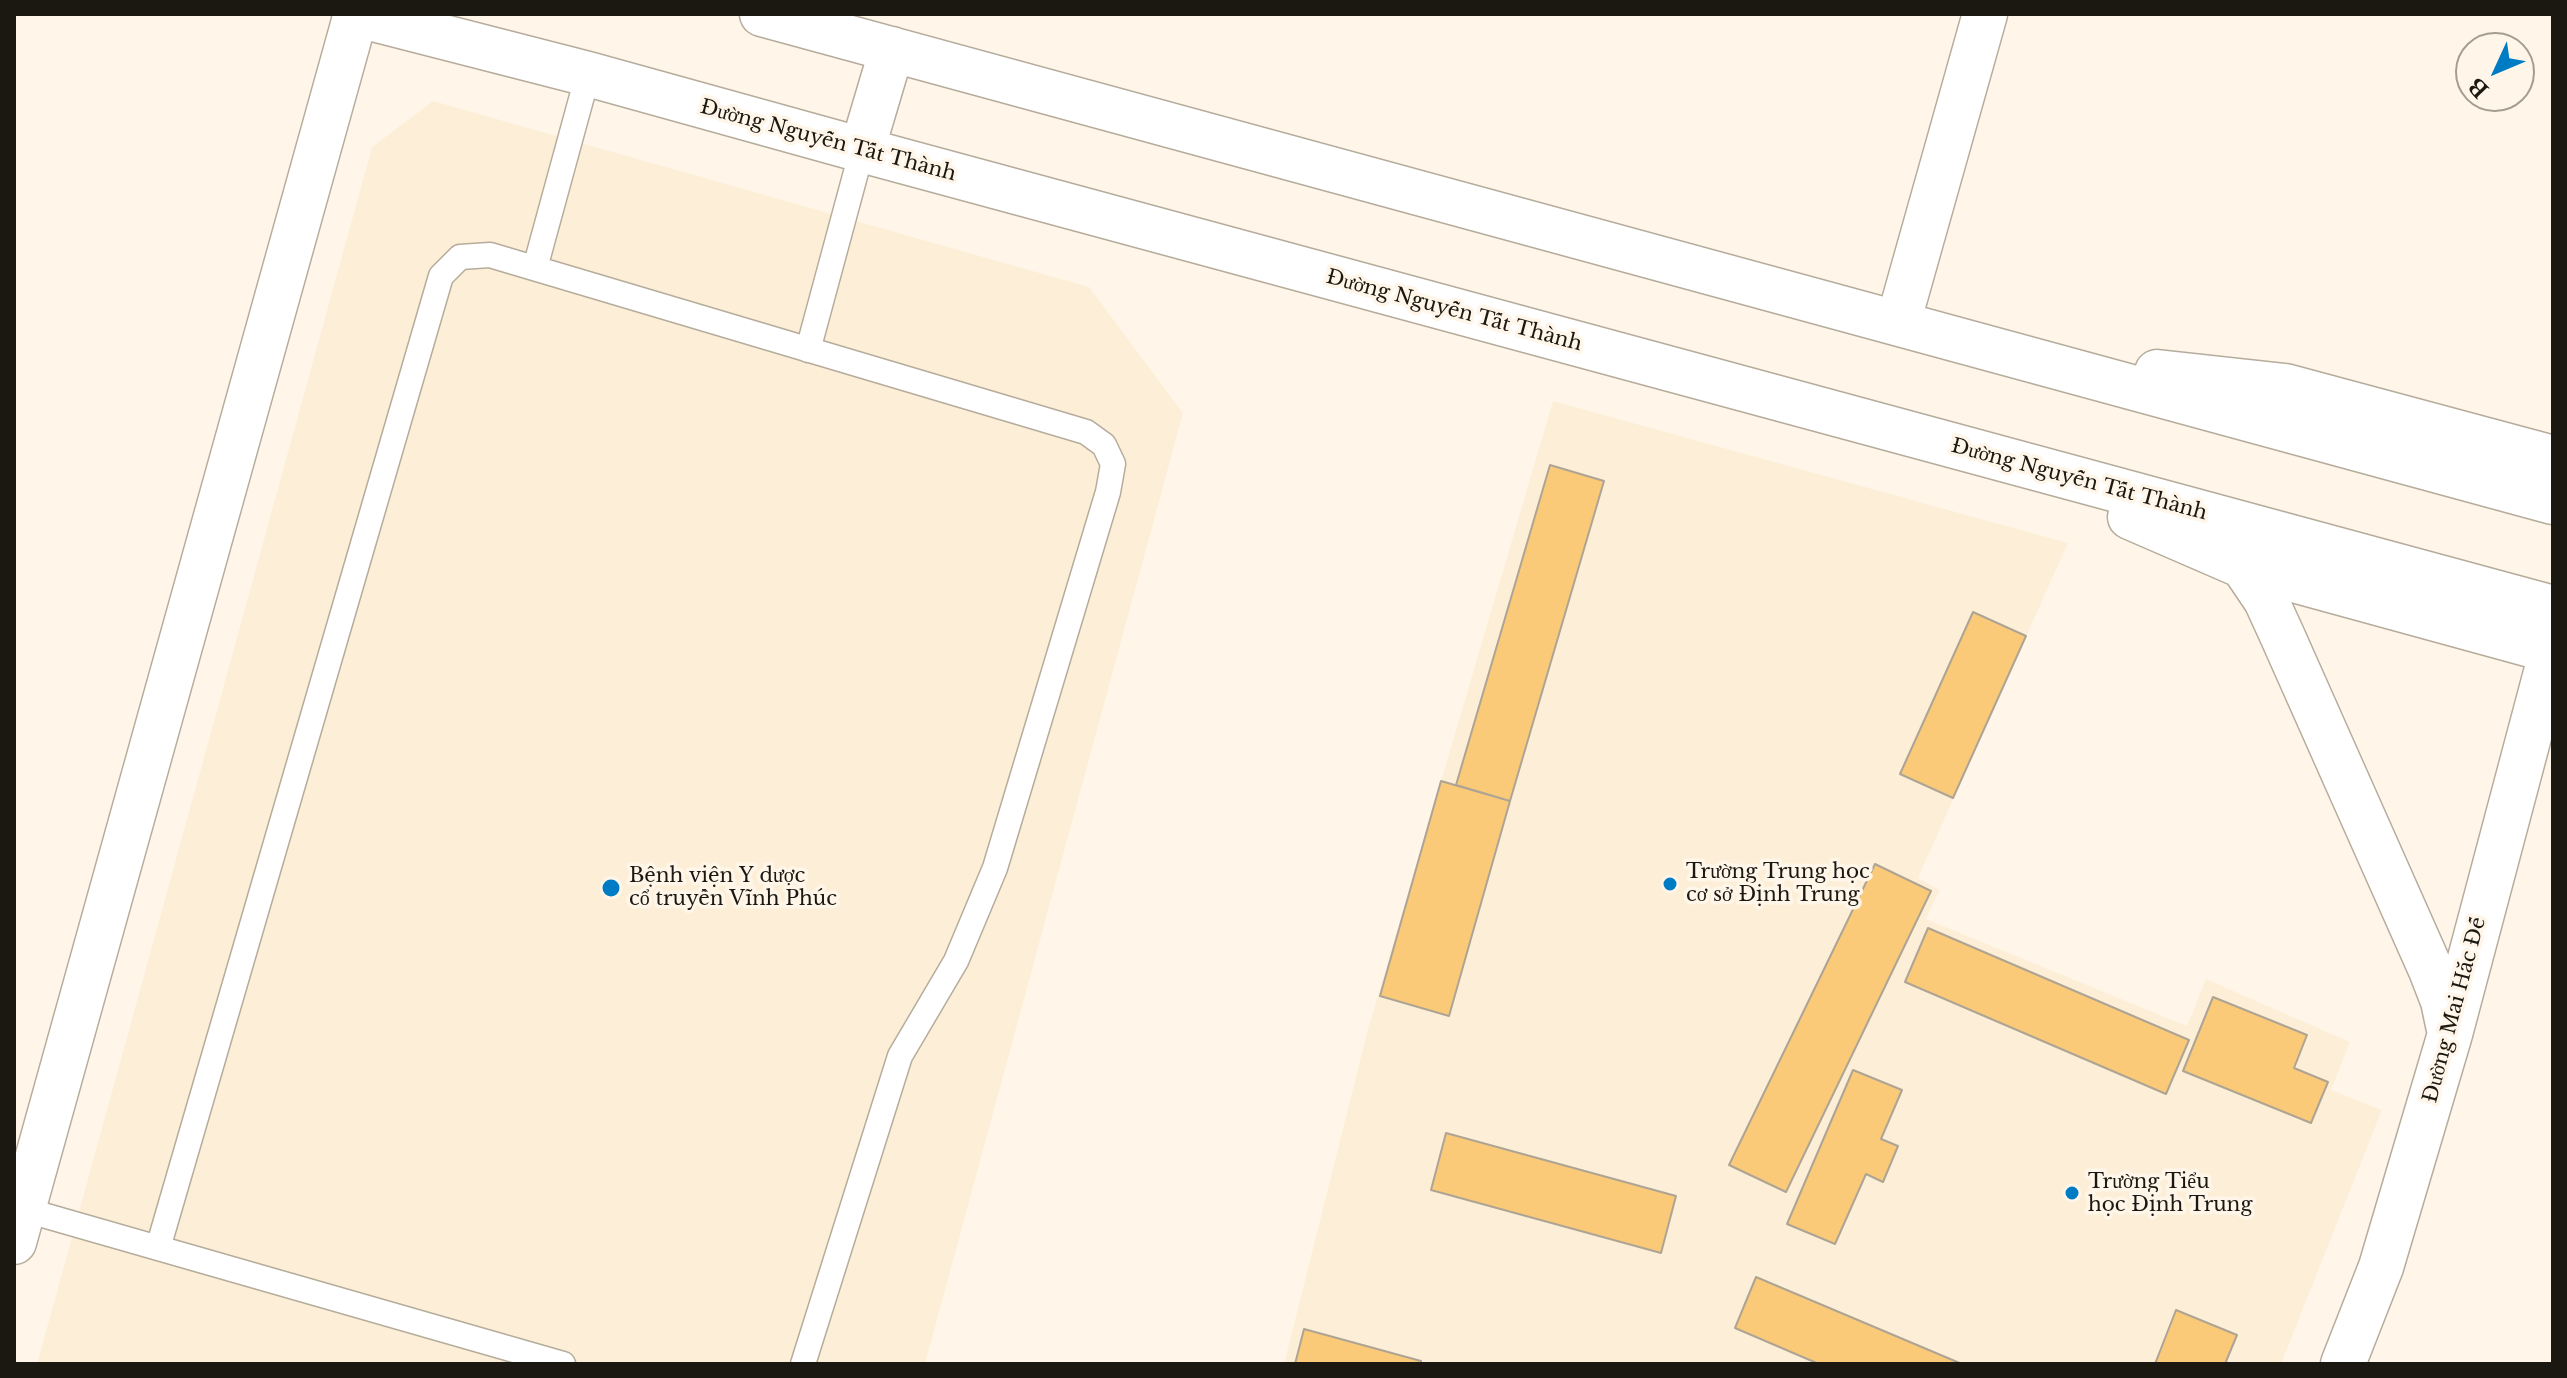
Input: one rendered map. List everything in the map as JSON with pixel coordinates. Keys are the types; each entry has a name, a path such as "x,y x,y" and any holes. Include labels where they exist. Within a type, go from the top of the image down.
{"main road":[{"path":"18,1226 355,14"},
{"name":"Đường Nguyễn Tất Thành","path":"355,14 588,74 2553,608"},
{"path":"762,14 2553,502"},
{"path":"1898,323 1985,14"},
{"path":"862,150 892,49"},
{"path":"2020,357 2285,386 2553,458"},
{"path":"1996,458 2243,566 2552,650"},
{"path":"2243,566 2266,600 2419,941 2437,986 2450,1034"},
{"name":"Đường Mai Hắc Đế","path":"2343,1364 2381,1267 2450,1034 2552,650"}],"lane":[{"path":"535,268 588,74"},
{"path":"808,350 862,150"},
{"path":"158,1248 441,276 460,257 490,255 1086,432 1104,445 1113,464 1108,492 995,868 956,961 900,1056 803,1364"},
{"path":"18,1226 158,1248 563,1364"}],"shaded area":[{"name":"Bệnh viện Y dược cổ truyền Vĩnh Phúc","path":"433,101 1089,287 1183,413 925,1364 37,1364 372,147"},
{"name":"Trường Trung học cơ sở Định Trung","path":"1553,401 2068,543 1918,878 1940,890 1926,919 2187,1026 2206,979 2350,1042 2331,1090 2382,1110 2281,1364 1284,1364 1368,1029"}],"building":[{"path":"1550,465 1604,481 1510,801 1456,785"},
{"path":"1973,612 2026,636 1953,798 1900,774"},
{"path":"1441,781 1510,801 1449,1016 1380,996"},
{"path":"1875,864 1931,891 1786,1192 1729,1165"},
{"path":"1928,928 2189,1040 2166,1094 1905,982"},
{"path":"2213,997 2307,1035 2294,1068 2328,1082 2311,1123 2183,1071"},
{"path":"1853,1070 1902,1090 1881,1139 1898,1146 1883,1182 1866,1174 1835,1244 1787,1224"},
{"path":"1446,1133 1676,1196 1661,1253 1431,1190"},
{"path":"1756,1277 1962,1364 1819,1364 1735,1328"},
{"path":"2176,1310 2237,1335 2225,1364 2155,1364"},
{"path":"1304,1329 1421,1361 1421,1364 1295,1364"}],"place":[{"name":"Trường Trung học cơ sở Định Trung","path":"1670,884"},
{"name":"Bệnh viện Y dược cổ truyền Vĩnh Phúc","path":"611,888"},
{"name":"Trường Tiểu học Định Trung","path":"2072,1193"}]}
